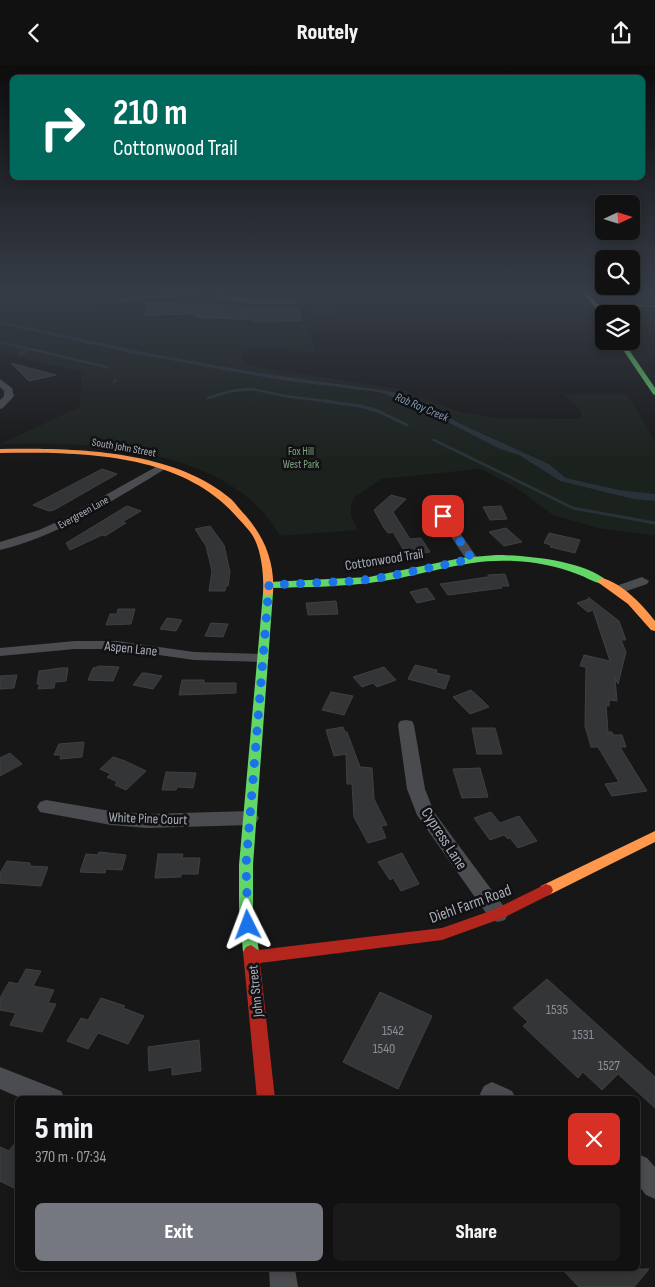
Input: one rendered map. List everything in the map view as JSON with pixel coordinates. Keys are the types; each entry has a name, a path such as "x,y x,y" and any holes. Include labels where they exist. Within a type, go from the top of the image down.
{"street":[{"path":"627,351 655,393"},
{"path":"0,382 9,390 9,396 0,406"},
{"name":"South John Street","path":"0,451 52,450 133,459 162,467 204,485 233,504"},
{"name":"Evergreen Lane","path":"0,546 24,540 58,527 162,467"},
{"name":"John Street","path":"233,504 246,517 264,548 269,567 246,865 246,909 266,1096"},
{"path":"443,516 472,559"},
{"name":"Cottonwood Trail","path":"269,585 357,581 472,559 504,558 541,562 581,572 618,590 640,608 655,628"},
{"path":"618,590 642,581"},
{"name":"Aspen Lane","path":"0,652 108,645 142,647 194,656 262,658"},
{"name":"Cypress Lane","path":"406,725 416,789 426,815 498,914"},
{"name":"White Pine Court","path":"46,807 111,818 147,821 250,818"},
{"name":"Diehl Farm Road","path":"252,957 442,934 498,914 655,836"},
{"path":"0,1078 45,1096"},
{"path":"640,1169 655,1186"},
{"path":"282,1271 284,1287"}],"green space":[{"name":"Fox Hill West Park","path":"0,351 122,351 287,381 379,392 410,403 500,449 519,455 560,481 633,499 655,501 655,536 598,528 553,515 515,487 480,469 381,479 355,497 351,504 351,515 358,530 280,536 258,506 228,484 193,467 155,455 115,448 36,443 0,444 80,407 81,372 0,353"},
{"path":"139,351 243,351 242,359 252,366 398,389 460,412 496,418 575,419 582,416 581,411 564,394 627,394 655,441 655,494 620,490 566,478 549,464 465,426 410,397 388,391 260,373"}],"water":[{"name":"Rob Roy Creek","path":"122,351 139,351 260,373 388,391 410,397 465,426 549,464 566,478 620,490 655,494 655,501 633,499 560,481 519,455 500,449 410,403 379,392 287,381"}],"building":[{"path":"11,363 56,375 29,381"},
{"path":"102,469 117,474 54,510 49,511 33,505"},
{"path":"391,495 406,499 393,512 410,539 421,538 430,552 416,554 413,548 403,549 393,532 388,533 384,528 374,510"},
{"path":"127,506 141,511 122,522 126,523 105,536 102,535 70,550 66,543"},
{"path":"501,506 507,519 490,520 483,507"},
{"path":"210,526 224,545 230,572 228,586 226,586 225,591 209,591 212,571 206,546 195,529"},
{"path":"506,528 522,542 504,546 489,532"},
{"path":"549,533 580,540 575,553 550,547 551,545 544,543"},
{"path":"505,574 509,586 501,586 502,588 448,595 440,584 488,577 488,575"},
{"path":"427,588 435,599 417,603 410,592"},
{"path":"588,597 619,621 626,640 621,640 626,652 618,684 615,678 617,701 609,700 609,706 606,705 608,732 612,732 613,735 622,735 626,747 620,747 647,791 612,796 605,784 619,782 598,747 591,747 585,726 586,667 580,666 584,655 610,661 593,610 588,612 577,603 589,599"},
{"path":"336,601 338,614 308,615 306,603"},
{"path":"118,609 135,609 131,624 106,625 110,614 117,614"},
{"path":"167,618 182,620 176,631 160,629"},
{"path":"211,623 228,624 223,637 205,636"},
{"path":"415,665 437,670 436,673 450,676 445,689 408,679"},
{"path":"100,666 119,667 113,681 88,680 93,668"},
{"path":"384,667 396,680 377,687 373,683 362,687 353,677"},
{"path":"68,668 66,681 55,682 54,688 38,689 40,684 37,684 39,671"},
{"path":"142,673 162,676 153,689 133,685"},
{"path":"17,675 14,688 0,689 0,676"},
{"path":"182,680 204,680 204,683 236,683 236,693 179,695"},
{"path":"471,690 489,707 470,714 453,697"},
{"path":"331,692 353,696 344,715 322,710"},
{"path":"343,727 345,732 347,732 360,767 372,768 374,799 387,825 381,826 386,838 368,843 354,817 352,784 347,784 346,754 334,756 326,730"},
{"path":"472,728 495,728 502,754 477,754"},
{"path":"84,742 82,757 60,759 61,755 54,755 59,744"},
{"path":"10,753 22,764 0,776 0,758"},
{"path":"113,757 146,771 126,790 115,785 117,782 107,777 111,774 100,769"},
{"path":"480,768 488,797 462,798 453,769"},
{"path":"166,772 196,773 193,788 177,787 176,790 162,790"},
{"path":"491,812 500,823 519,816 537,841 518,848 510,838 508,839 504,835 490,840 474,818"},
{"path":"99,852 126,855 122,870 106,869 105,873 80,872 86,854 98,855"},
{"path":"402,853 419,884 401,891 393,878 390,880 378,862"},
{"path":"158,854 183,854 182,858 200,858 198,874 181,874 181,877 155,878"},
{"path":"7,861 30,863 30,866 48,867 41,886 0,883 0,873"},
{"path":"26,969 41,971 33,986 54,990 48,1003 56,1004 42,1032 10,1025 16,1013 0,1010 0,998 9,982 18,984"},
{"path":"547,979 655,1077 655,1108 618,1074 602,1090 583,1072 578,1078 523,1026 528,1022 513,1008"},
{"path":"380,992 432,1016 398,1089 343,1062"},
{"path":"101,998 125,1006 123,1008 144,1016 128,1044 98,1033 88,1049 67,1041 81,1018 88,1020"},
{"path":"199,1040 201,1071 172,1075 172,1067 149,1071 148,1047"},
{"path":"15,1143 15,1188 0,1181 0,1147 9,1151"},
{"path":"640,1269 649,1269 634,1287 579,1287 564,1271 640,1271"}],"waterway":[{"path":"20,354 26,351"},
{"path":"39,351 107,367"},
{"path":"208,398 231,391 252,389 285,396 333,402"},
{"path":"324,401 360,406 378,411 407,425"},
{"path":"434,440 573,508 655,523"}],"traffic: fast":[{"path":"627,351 655,393"},
{"path":"269,585 369,580 461,561 496,558 515,558 552,563 586,573 602,581"},
{"path":"251,952 246,909 246,865 268,593"}],"traffic: slow":[{"path":"0,451 65,452 136,460 170,469 201,483 228,501 257,536 261,544 268,578 268,593"},
{"path":"602,581 632,601 655,628"},
{"path":"546,890 655,836"}],"traffic: jam":[{"path":"252,957 442,934 498,914 546,890"},
{"path":"251,952 266,1096"}],"route":[{"path":"248,925 246,865 269,585 329,584 357,581 472,559 443,516"}]}
